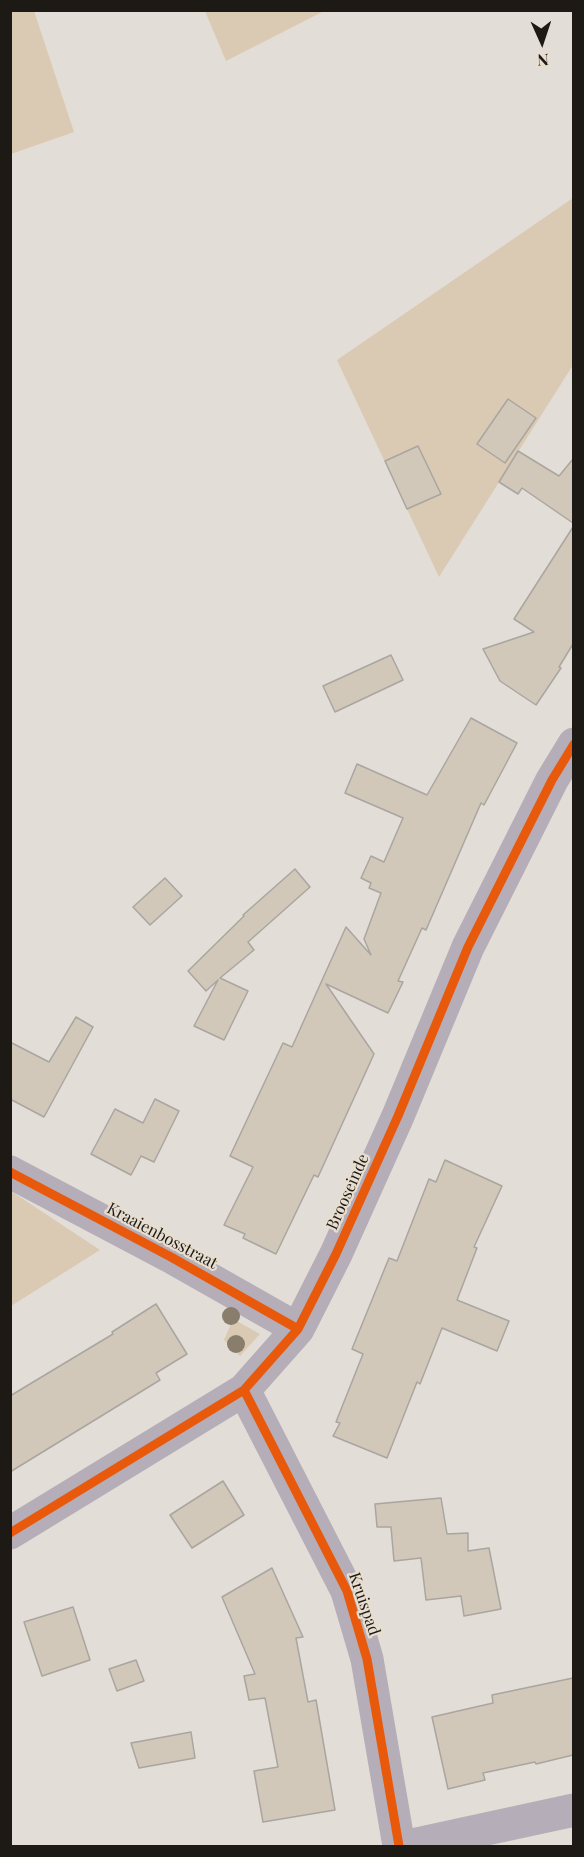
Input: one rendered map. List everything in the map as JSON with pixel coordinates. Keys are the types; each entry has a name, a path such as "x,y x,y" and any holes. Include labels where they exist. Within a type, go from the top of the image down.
{"street":[{"name":"Brooseinde","path":"10,1533 244,1390 298,1329 336,1254 398,1116 468,947 552,780 573,744"},
{"name":"Kraaienbosstraat","path":"10,1172 171,1257 298,1329"},
{"name":"Kruispad","path":"244,1390 347,1591 367,1659 399,1846"},
{"path":"408,1846 573,1810"}],"shaded area":[{"path":"10,11 34,11 74,132 11,154"},
{"path":"205,11 324,11 226,61"},
{"path":"573,198 573,365 439,577 337,360"},
{"path":"11,1191 100,1250 11,1306"},
{"path":"233,1319 260,1334 240,1356 224,1340"}],"building":[{"path":"508,399 536,418 505,463 477,444"},
{"path":"418,446 441,494 407,509 385,461"},
{"path":"518,451 559,476 573,459 573,523 522,488 518,494 499,482"},
{"path":"573,527 573,644 559,667 561,668 536,705 500,681 483,649 534,632 514,619"},
{"path":"391,655 403,680 335,712 323,686"},
{"path":"471,718 517,743 484,805 481,803 426,930 422,928 398,981 403,982 388,1013 326,984 374,1054 318,1177 314,1175 276,1254 243,1238 245,1234 224,1225 253,1167 230,1156 283,1043 292,1047 346,927 371,955 364,939 381,893 369,888 371,883 361,878 371,856 384,862 403,818 345,793 357,764 427,795"},
{"path":"295,869 310,887 248,942 254,950 220,978 248,991 224,1040 194,1026 218,980 206,991 188,971 243,915"},
{"path":"165,878 182,896 150,925 133,907"},
{"path":"76,1017 93,1027 44,1117 10,1099 10,1042 49,1062"},
{"path":"155,1099 179,1111 154,1162 141,1156 131,1175 91,1154 115,1109 143,1123"},
{"path":"445,1160 502,1186 474,1247 477,1248 457,1300 509,1321 497,1351 442,1328 420,1384 417,1382 387,1458 333,1436 340,1423 336,1422 363,1354 352,1349 389,1258 397,1261 429,1179 436,1182"},
{"path":"156,1304 187,1354 156,1373 160,1380 10,1472 10,1396 113,1334 112,1332"},
{"path":"223,1481 244,1515 192,1548 170,1515"},
{"path":"441,1498 447,1534 468,1533 468,1551 489,1548 501,1609 464,1616 461,1596 426,1600 421,1558 394,1561 391,1527 377,1527 375,1504"},
{"path":"272,1568 303,1637 296,1638 308,1702 316,1700 335,1810 263,1822 254,1771 278,1767 265,1698 249,1700 244,1676 255,1674 222,1597"},
{"path":"73,1607 90,1660 42,1676 24,1622"},
{"path":"136,1660 144,1681 117,1691 109,1669"},
{"path":"573,1678 573,1755 483,1773 485,1780 448,1789 432,1717 493,1703 492,1695"},
{"path":"191,1732 195,1758 139,1768 131,1743"}],"cycle path":[{"path":"10,1533 244,1390 298,1329 336,1254 398,1116 468,947 552,780 574,744"},
{"path":"10,1172 171,1257 298,1329"},
{"path":"244,1390 347,1591 367,1659 399,1846"}]}
